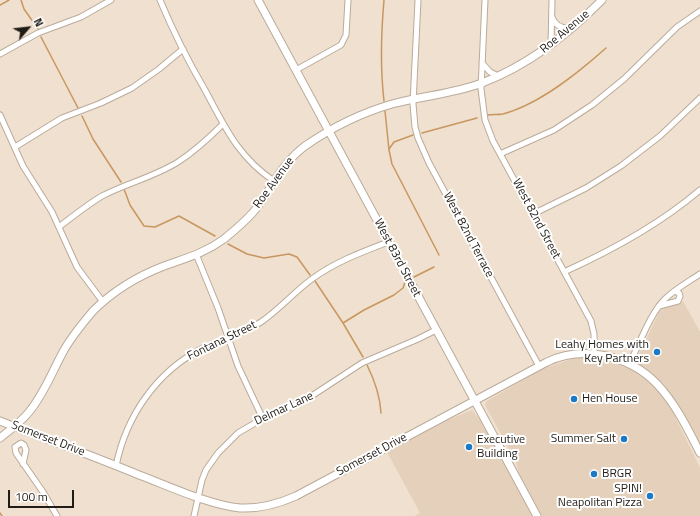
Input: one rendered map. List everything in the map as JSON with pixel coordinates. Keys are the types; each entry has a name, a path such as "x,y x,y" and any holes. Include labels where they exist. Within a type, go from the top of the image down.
{"street":[{"path":"0,54 38,34 81,17 111,0"},
{"path":"160,0 182,49 236,145 245,157 262,174 274,181"},
{"name":"West 83rd Street","path":"258,0 537,516"},
{"path":"296,70 341,45 346,35 348,0"},
{"name":"West 82nd Terrace","path":"418,0 414,99 415,127 423,150 539,366"},
{"name":"West 82nd Street","path":"485,0 481,83 485,120 500,154 592,325 594,354"},
{"path":"551,46 552,0"},
{"name":"Roe Avenue","path":"0,438 29,412 80,326 103,302 124,286 147,273 196,254 222,240 242,224 255,210 281,170 296,154 316,139 359,116 376,109 449,92 481,83 498,76 528,61 551,46 573,28 602,0"},
{"path":"500,154 554,130 592,105 624,79 677,27 700,11"},
{"path":"551,16 553,21 557,24 566,28 573,28"},
{"path":"15,147 62,118 101,103 132,88 159,69 182,49"},
{"path":"482,63 490,72 498,76"},
{"path":"533,214 586,188 621,166 660,136 700,98"},
{"path":"0,115 26,171 45,200 77,267 103,302"},
{"path":"59,227 102,196 152,175 178,162 203,143 223,124"},
{"path":"564,272 605,253 642,232 675,210 700,190"},
{"name":"Fontana Street","path":"116,466 120,448 132,418 141,403 158,382 181,362 192,354 249,329 263,321 308,282 329,268 355,255 388,242"},
{"path":"196,254 245,383 263,419"},
{"path":"629,364 659,306 675,291 700,274"},
{"path":"659,306 678,301 680,296 679,293 675,291"},
{"name":"Delmar Lane","path":"194,516 202,480 210,463 238,433 263,419 304,401 350,370 368,360 436,330"},
{"name":"Somerset Drive","path":"0,421 217,503 241,508 263,507 284,502 553,359 563,356 594,354 604,355 629,364 648,376 662,390 685,425 700,453"},
{"path":"24,464 57,516"}],"shaded area":[{"path":"683,301 700,332 700,445 664,384 638,363 637,359 659,312 663,308 679,304"},
{"path":"575,358 589,358 619,365 639,372 654,384 670,406 700,468 700,516 542,516 519,473 516,462 485,405 487,401 542,369"},
{"path":"472,410 483,424 532,516 415,516 420,513 387,452 448,420"}],"waterway":[{"path":"0,5 9,0"},
{"path":"21,0 24,9 38,29"},
{"path":"384,0 381,50 384,101"},
{"path":"41,37 78,108"},
{"path":"487,115 503,114 531,103 558,87 606,48"},
{"path":"385,111 392,164 439,255"},
{"path":"82,116 93,139 121,182"},
{"path":"422,133 477,118"},
{"path":"389,149 394,142 413,135"},
{"path":"124,189 130,205 144,226 155,227 179,216 215,236"},
{"path":"228,244 247,254 264,258 289,254 297,257 310,275"},
{"path":"414,277 434,267"},
{"path":"315,281 343,323"},
{"path":"363,357 343,323 364,310 394,295 403,288 405,282"},
{"path":"367,365 377,388 381,413"}],"place":[{"name":"Leahy Homes with Key Partners","path":"657,352"},
{"name":"Hen House","path":"574,399"},
{"name":"Summer Salt","path":"624,439"},
{"name":"Executive Building","path":"469,447"},
{"name":"BRGR","path":"594,474"},
{"name":"SPIN! Neapolitan Pizza","path":"650,496"}]}
